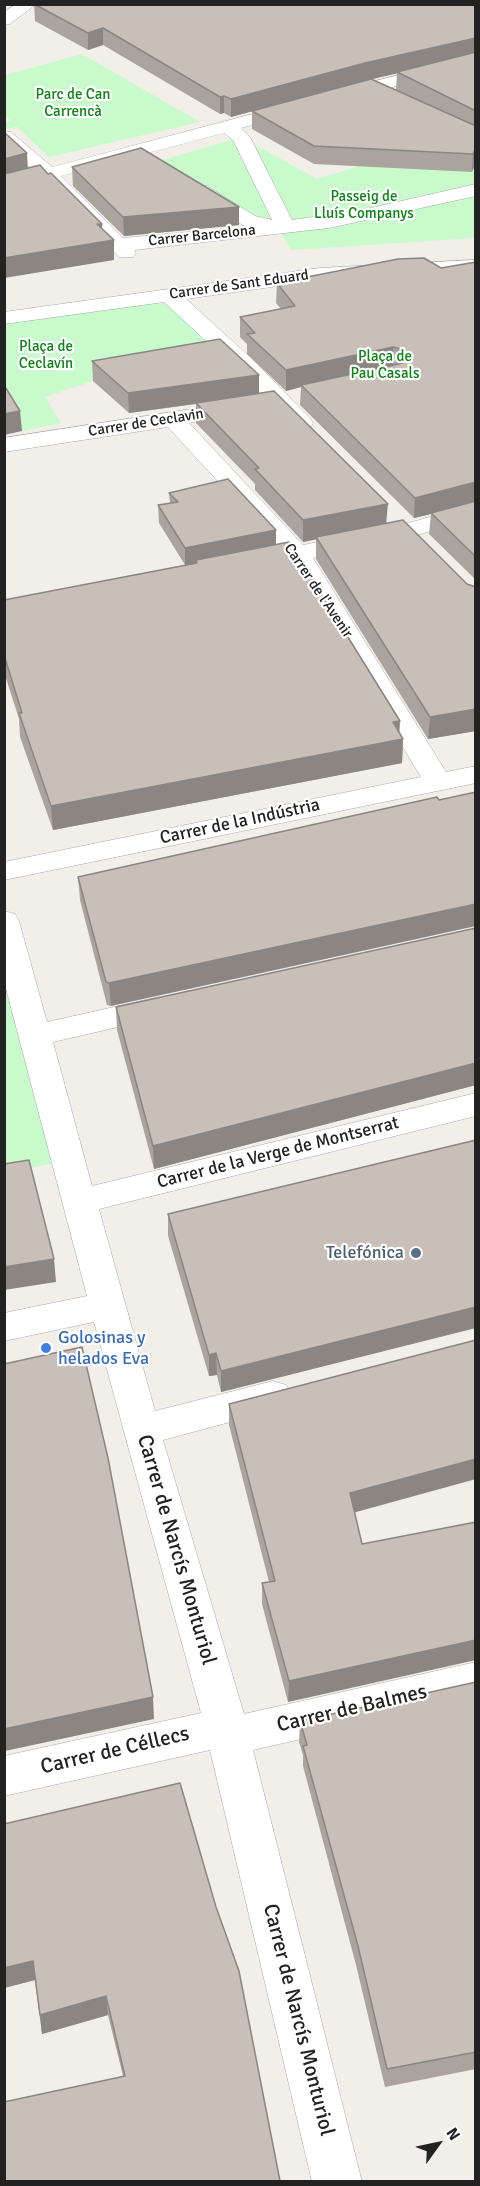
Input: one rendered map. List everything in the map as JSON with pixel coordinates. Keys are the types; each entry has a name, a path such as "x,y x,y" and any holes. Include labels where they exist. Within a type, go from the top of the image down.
{"street":[{"path":"4,20 28,4"},
{"path":"4,186 370,87 476,61"},
{"path":"370,87 392,98"},
{"path":"227,126 241,137 286,228"},
{"path":"4,136 48,175"},
{"path":"134,152 152,162"},
{"name":"Carrer Barcelona","path":"48,175 122,249 286,228"},
{"path":"180,179 256,224 286,228 323,224 474,192"},
{"name":"Carrer de Sant Eduard","path":"4,318 320,274 476,266"},
{"path":"170,295 321,441"},
{"name":"Carrer de Ceclavin","path":"4,445 216,412"},
{"name":"Carrer de l'Avenir","path":"172,419 297,553 438,781"},
{"path":"232,567 409,530 476,511"},
{"name":"Carrer de la Indústria","path":"4,871 476,774"},
{"name":"Carrer de Narcís Monturiol","path":"4,921 141,1430 227,1732 337,2181"},
{"path":"35,1035 186,1002"},
{"name":"Carrer de la Verge de Montserrat","path":"81,1201 476,1104"},
{"path":"4,1327 109,1305"},
{"path":"141,1430 303,1388"},
{"name":"Carrer de Balmes","path":"227,1732 476,1680"},
{"name":"Carrer de Céllecs","path":"4,1776 227,1732"}],"green space":[{"name":"Parc de Can Carrencà","path":"82,54 200,122 49,157 17,127 5,129 5,122 11,121 5,115 5,75"},
{"name":"Passeig de Lluís Companys","path":"241,137 317,179 360,166 475,172 475,238 291,250 281,233 159,161"},
{"name":"Plaça de Ceclavín","path":"174,299 232,353 93,381 45,397 61,423 22,431 5,403 5,322"},
{"path":"4,921 69,1161 5,1172 4,1172"}],"building":[{"path":"34,4 476,4 476,38 365,63 231,99 220,97 103,28 88,33"},
{"path":"476,52 476,111 397,72"},
{"path":"371,79 476,126 476,147 473,154 314,146 252,111"},
{"path":"4,132 27,153 4,159"},
{"path":"141,148 239,207 123,217 72,167"},
{"path":"40,165 102,224 97,224 114,240 4,258 4,174"},
{"path":"424,258 441,268 476,262 476,482 415,498 301,385 403,363 407,357 404,350 393,347 286,370 247,334 255,333 240,317 295,306 277,283 398,259"},
{"path":"220,339 259,375 128,393 92,361"},
{"path":"4,385 20,411 4,414"},
{"path":"274,391 388,504 303,520 255,469 259,468 196,403"},
{"path":"228,479 276,530 185,548 158,505 178,502 169,493"},
{"path":"476,501 476,557 431,513"},
{"path":"403,520 467,584 476,587 476,709 430,717 316,537"},
{"path":"289,542 400,721 393,722 403,739 51,806 19,713 22,713 4,655 4,600 197,563 196,560"},
{"path":"476,792 476,904 106,982 78,877 437,797 439,800"},
{"path":"476,928 476,1063 153,1146 116,1007"},
{"path":"476,1140 476,1307 221,1371 216,1353 209,1355 168,1214"},
{"path":"29,1160 54,1259 4,1267 4,1164"},
{"path":"476,1340 476,1459 350,1493 362,1544 476,1522 476,1640 289,1681 262,1583 275,1581 229,1404"},
{"path":"82,1347 108,1458 153,1697 4,1729 4,1364"},
{"path":"476,1682 476,2052 387,2069 358,1946 303,1746 307,1745 300,1721"},
{"path":"180,1783 216,1907 239,1971 280,2181 4,2181 4,2102 125,2076 106,1996 40,2015 33,1961 4,1968 4,1824"}],"place":[{"name":"Telefónica","path":"416,1253"},
{"name":"Golosinas y helados Eva","path":"46,1348"}],"park label":[{"name":"Plaça de Pau Casals","path":"385,366"}]}
